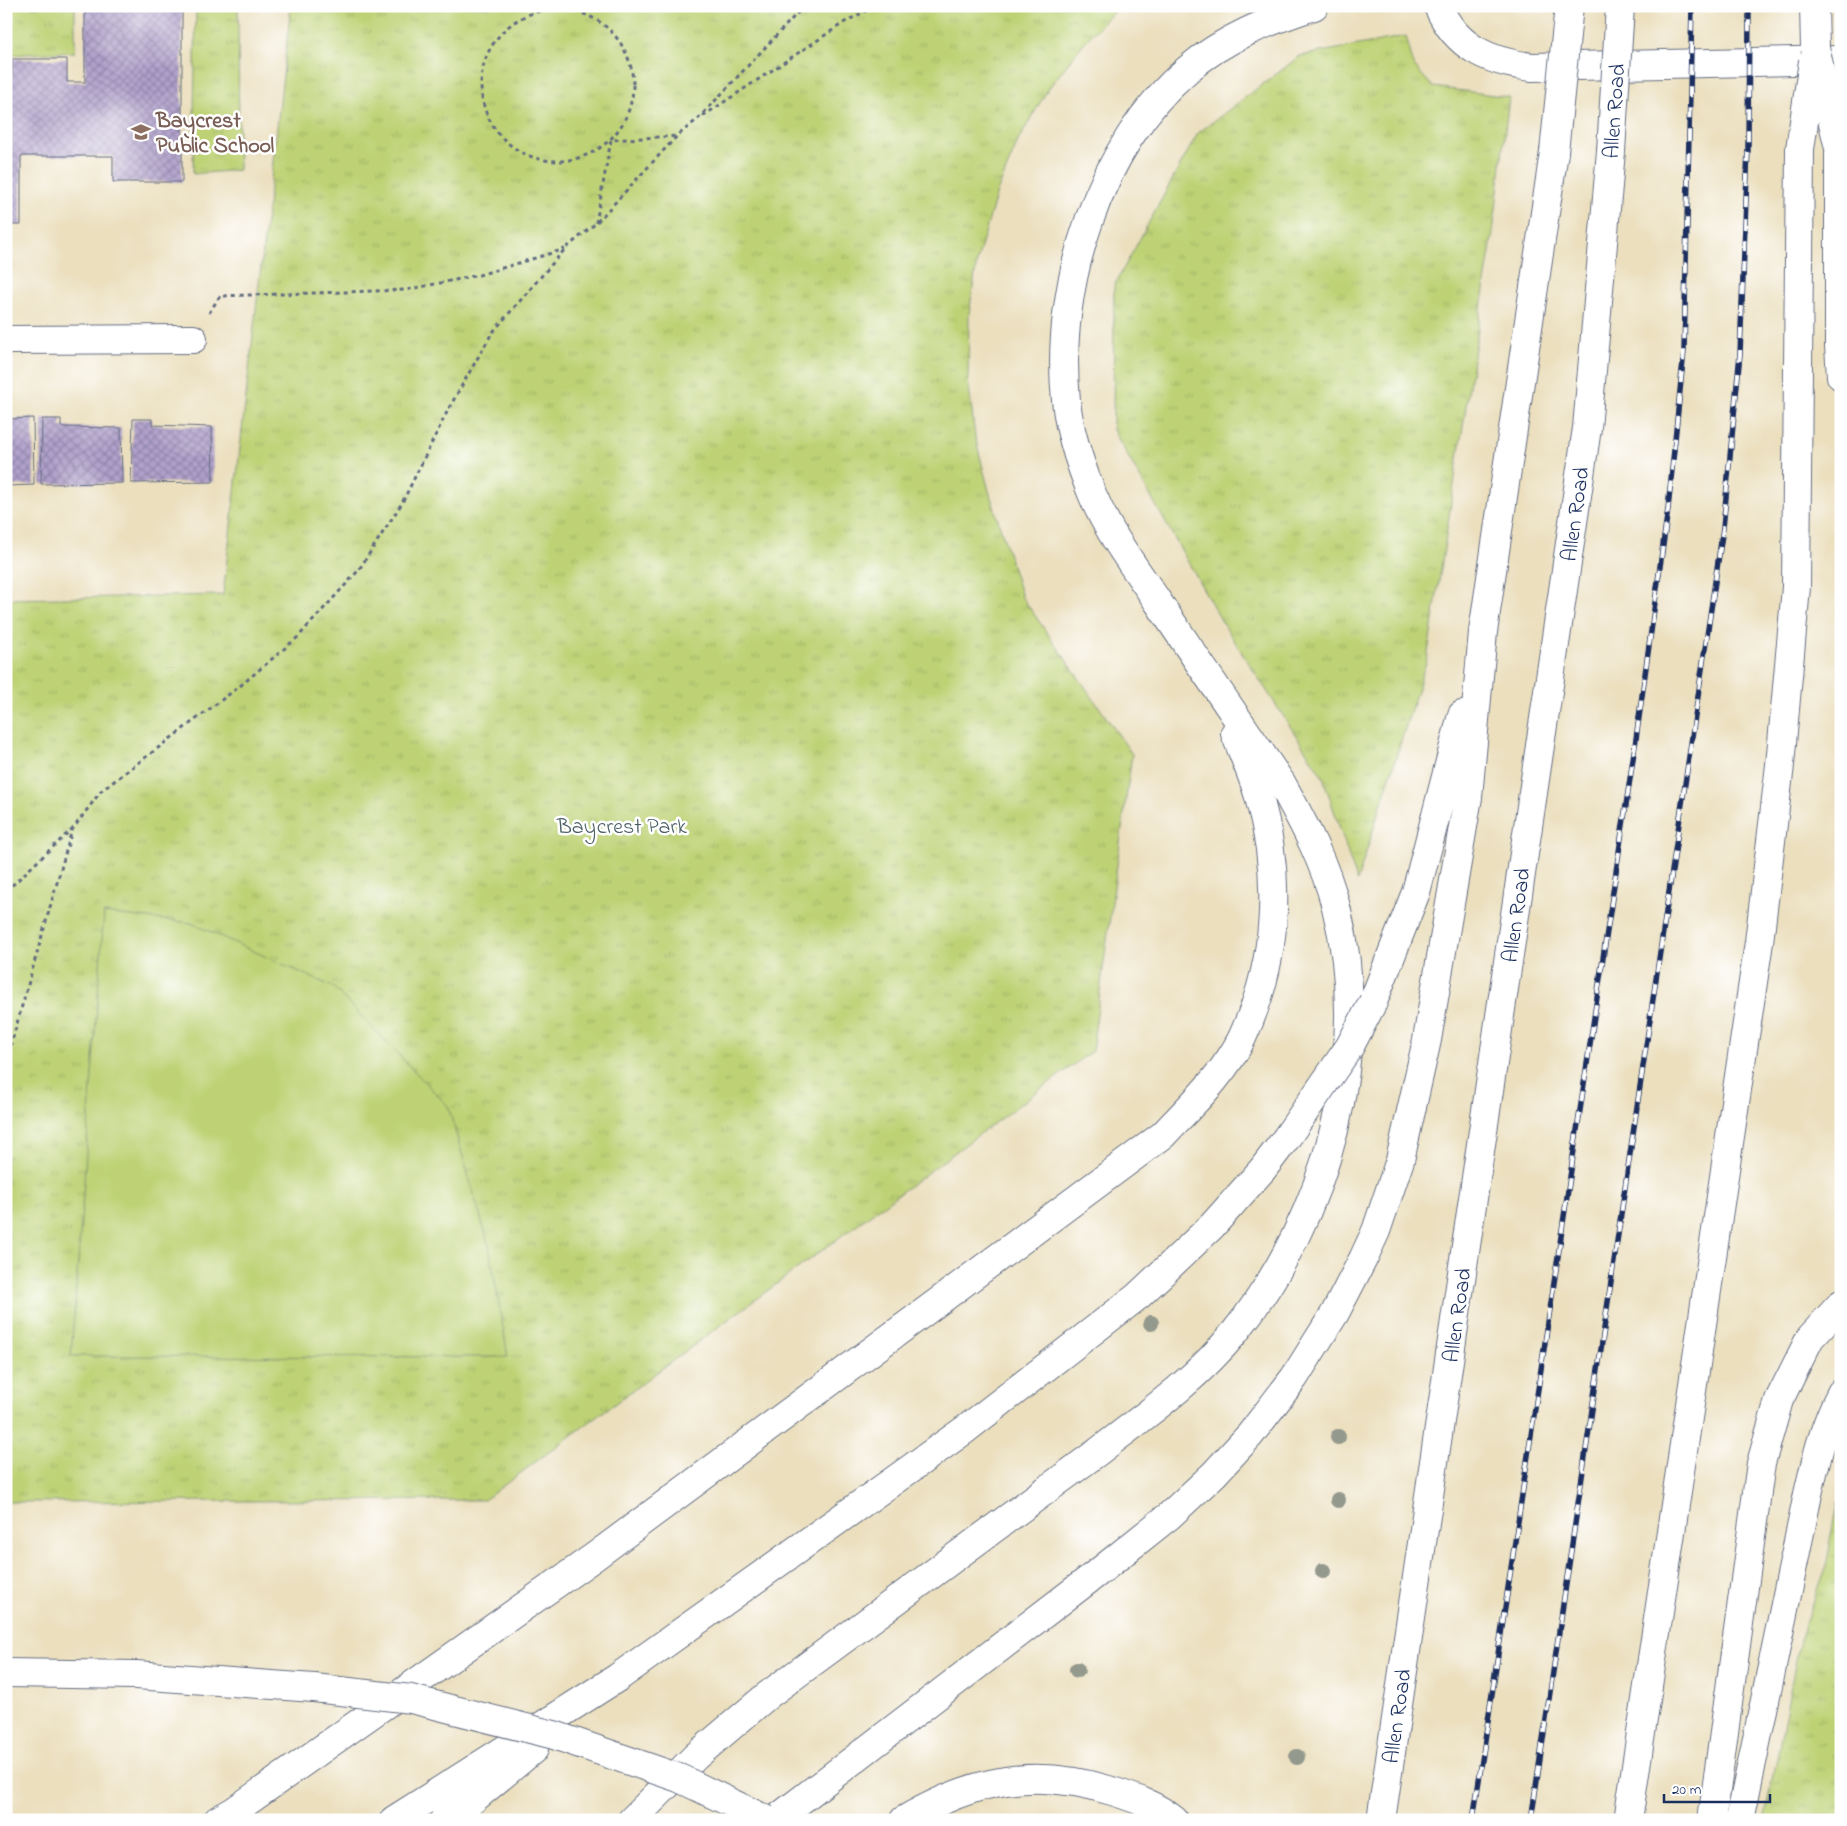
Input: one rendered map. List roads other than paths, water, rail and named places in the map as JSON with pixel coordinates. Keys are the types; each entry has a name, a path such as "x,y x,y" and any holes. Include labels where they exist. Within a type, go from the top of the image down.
{"main road":[{"path":"632,1820 696,1756 768,1695 1099,1451 1172,1393 1234,1334 1265,1292 1292,1245 1314,1192 1331,1142 1344,1085 1348,1021 1346,956 1336,908 1324,867 1306,826 1282,784 1117,542 1094,497 1074,441 1066,400 1064,354 1067,314 1076,267 1088,222 1107,176 1128,138 1155,103 1186,70 1220,45 1264,22 1314,6"},
{"path":"1438,6 1452,29 1465,43 1482,55 1504,64 1532,67 1841,60"},
{"path":"775,1820 1169,1516 1214,1474 1250,1435 1294,1378 1335,1313 1379,1222 1400,1160 1419,1078 1468,797 1483,632 1554,152 1569,6"},
{"name":"Allen Road","path":"1381,1820 1587,428 1611,151 1620,6"},
{"path":"1628,1820 1759,942 1780,766 1796,587 1800,149 1815,48 1814,6"},
{"path":"1815,48 1839,148 1839,346 1841,376"},
{"path":"6,340 193,339"},
{"path":"394,1820 617,1678 966,1428 1138,1296 1212,1226 1262,1170 1285,1140 1350,1046 1373,1002 1416,892 1483,632"},
{"path":"218,1820 242,1806 594,1557 1163,1135 1214,1080 1241,1039 1260,988 1272,934 1275,888 1271,847 1259,796 1231,724 1189,648"},
{"path":"1712,1820 1761,1463 1779,1400 1810,1338 1841,1304"},
{"path":"1740,1820 1808,1494 1819,1449 1832,1410 1841,1393"},
{"path":"6,1672 136,1675 314,1688 411,1699 554,1735 679,1778 767,1820"},
{"path":"444,1820 470,1802 617,1678"},
{"path":"904,1820 956,1793 1011,1780 1042,1778 1077,1782 1133,1798 1162,1811 1174,1820"}],"railway":[{"path":"1473,1820 1636,739 1668,509 1684,351 1692,6"},
{"path":"1531,1820 1723,528 1740,354 1748,149 1749,6"}],"place":[{"name":"Baycrest Public School","path":"141,132"}],"park label":[{"name":"Baycrest Park","path":"622,825"}]}
